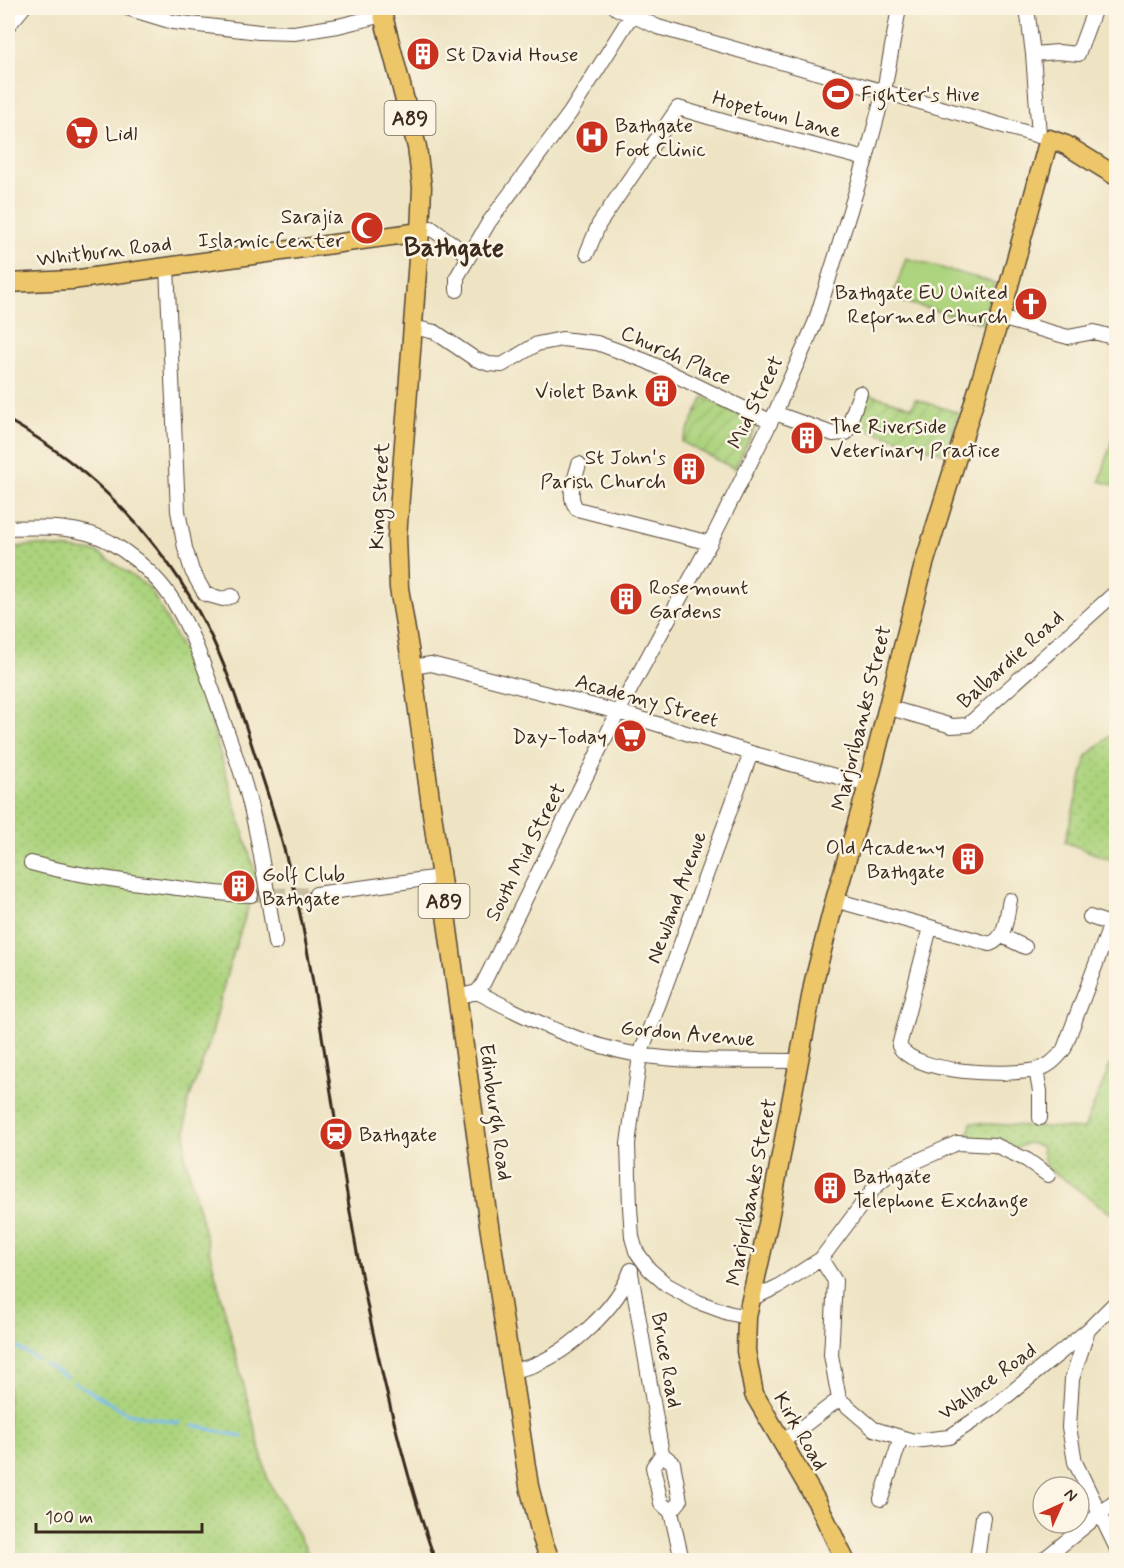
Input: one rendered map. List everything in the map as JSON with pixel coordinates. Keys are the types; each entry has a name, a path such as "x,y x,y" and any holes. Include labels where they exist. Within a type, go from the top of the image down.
{"main road":[{"name":"A89","path":"382,11 417,147 422,187 412,327"},
{"path":"1044,137 1085,155 1116,176"},
{"name":"Marjoribanks Street","path":"747,1317 753,1298 814,981 868,785 924,564 1000,318 1044,137"},
{"name":"Whitburn Road","path":"8,283 72,280 420,232"},
{"name":"King Street","path":"412,327 397,537 399,588 412,667"},
{"name":"Edinburgh Road","path":"412,667 457,997 529,1486 550,1560"},
{"name":"Kirk Road","path":"747,1317 746,1352 754,1394 817,1502 844,1560"}],"street":[{"path":"8,26 23,8"},
{"path":"127,8 173,22 259,32 294,33 338,26 382,11"},
{"path":"616,8 634,11 658,27 1044,137 1027,8"},
{"name":"Mid Street","path":"618,712 710,543 773,417 815,323 866,159 884,91 899,8"},
{"path":"1033,54 1058,52 1078,54 1095,8"},
{"path":"457,290 457,277 489,222 570,113 634,11"},
{"name":"Hopetoun Lane","path":"587,253 599,224 678,108 866,159"},
{"path":"420,232 431,228 470,256"},
{"path":"167,267 175,465 178,511 185,548 192,571 204,594 223,598 232,596"},
{"path":"1000,318 1068,337 1094,332 1116,338"},
{"name":"Church Place","path":"412,327 435,332 475,359 489,364 502,365 537,344 554,340 597,343 646,361 773,417 833,434 846,433 860,393"},
{"path":"580,471 570,495 577,509 710,543"},
{"path":"8,528 49,528 85,533 108,541 139,561 161,583 202,658 243,779 261,857 275,943"},
{"name":"Balbardie Road","path":"887,707 952,726 968,725 1116,592"},
{"name":"Academy Street","path":"412,667 431,664 618,712 751,753 868,785"},
{"name":"South Mid Street","path":"477,992 618,712"},
{"name":"Newland Avenue","path":"636,1251 631,1217 628,1144 640,1055 751,753"},
{"path":"31,863 63,872 123,881 229,895 251,895"},
{"path":"316,894 440,877"},
{"path":"835,900 990,944 998,941 1002,936 1010,900"},
{"path":"930,928 899,1040 903,1053 963,1072 1036,1070 1058,1058 1065,1049 1114,925 1090,917"},
{"path":"1002,936 1025,947"},
{"path":"457,997 477,992"},
{"name":"Gordon Avenue","path":"477,992 535,1022 568,1035 640,1055 702,1060 800,1061"},
{"path":"1036,1070 1040,1091 1040,1118"},
{"path":"753,1298 777,1287 821,1259 875,1187 893,1172 957,1143 995,1145 1027,1160 1048,1175"},
{"path":"512,1371 534,1365 557,1353 592,1326 612,1302 631,1273 636,1251"},
{"path":"636,1251 649,1269 667,1285 698,1302 747,1317"},
{"path":"781,1443 839,1399 831,1355 836,1281 821,1259"},
{"name":"Bruce Road","path":"631,1273 662,1454 673,1463 680,1501 671,1512"},
{"name":"Wallace Road","path":"839,1399 874,1429 913,1441 949,1437 991,1409 1088,1330 1116,1302"},
{"path":"1088,1330 1072,1380 1069,1427 1075,1462 1116,1547"},
{"path":"881,1499 902,1438"},
{"name":"Bruce Road","path":"662,1454 653,1467 661,1503 671,1512 682,1560"},
{"path":"1044,1560 1116,1501"},
{"path":"977,1560 982,1516"}],"green space":[{"path":"906,258 995,283 982,323 892,299"},
{"path":"866,393 912,407 915,399 959,413 946,454 856,426"},
{"path":"704,397 757,424 735,469 682,442"},
{"path":"1116,426 1116,486 1100,481"},
{"path":"35,545 97,552 150,588 199,682 257,879 226,977 211,1038 187,1105 185,1156 268,1480 312,1560 8,1560 8,548"},
{"path":"1116,731 1116,862 1065,842 1087,756"},
{"path":"1116,1051 1116,1217 1046,1168 1041,1146 1028,1143 1015,1149 968,1137 971,1123 1084,1129"}],"waterway":[{"path":"8,1342 37,1359"},
{"path":"44,1363 67,1377"},
{"path":"74,1382 127,1413 180,1423"},
{"path":"193,1425 242,1437"}],"tunnel":[{"path":"251,895 316,894"}],"railway":[{"path":"8,420 39,439 96,483 146,535 189,594 228,675 272,806 297,898 314,985 346,1191 368,1310 403,1454 435,1560"}],"place":[{"name":"St David House","path":"423,54"},
{"name":"Fighter's Hive","path":"838,94"},
{"name":"Lidl","path":"82,133"},
{"name":"Bathgate Foot Clinic","path":"592,137"},
{"name":"Sarajia Islamic Center","path":"367,228"},
{"name":"Bathgate EU United Reformed Church","path":"1031,304"},
{"name":"Violet Bank","path":"661,391"},
{"name":"The Riverside Veterinary Practice","path":"807,438"},
{"name":"St John's Parish Church","path":"689,469"},
{"name":"Rosemount Gardens","path":"626,599"},
{"name":"Day-Today","path":"630,736"},
{"name":"Old Academy Bathgate","path":"968,859"},
{"name":"Golf Club Bathgate","path":"239,886"},
{"name":"Bathgate","path":"336,1134"},
{"name":"Bathgate Telephone Exchange","path":"830,1188"}],"district":[{"name":"Bathgate","path":"454,247"}]}
